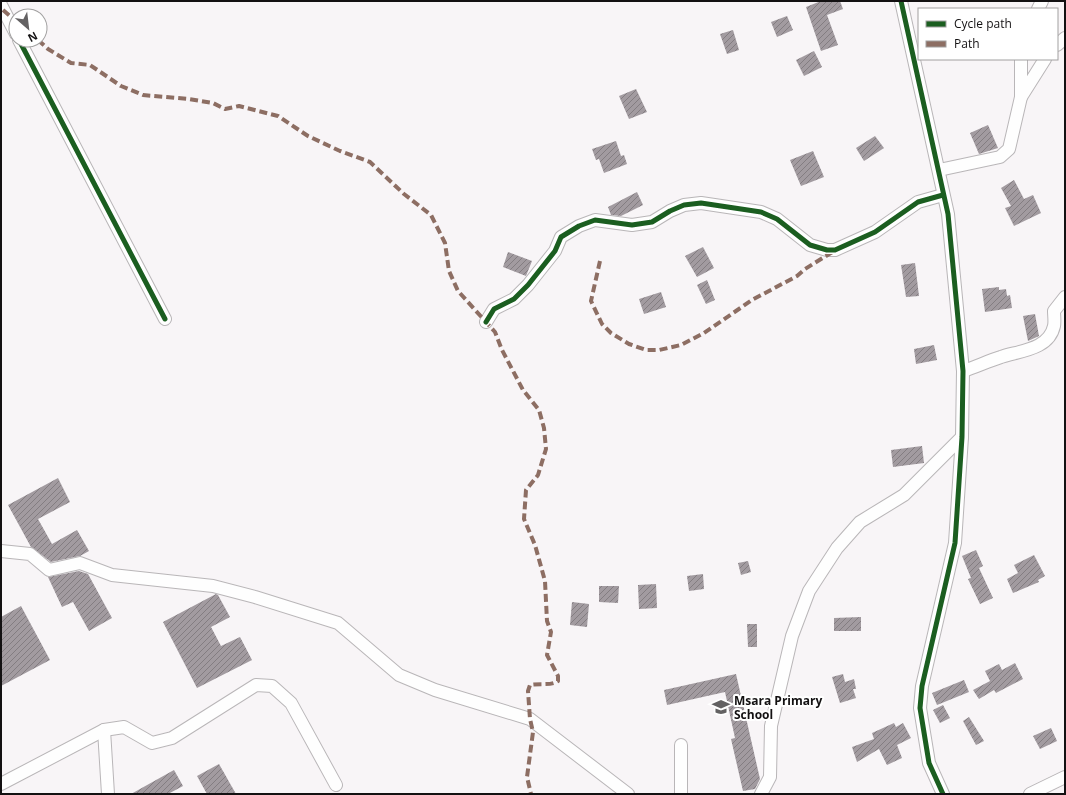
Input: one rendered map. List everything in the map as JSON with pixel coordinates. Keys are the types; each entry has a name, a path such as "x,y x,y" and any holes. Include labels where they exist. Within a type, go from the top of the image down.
{"street":[{"path":"901,1 948,214 963,371 962,437 955,543 922,686 920,708 929,764 943,794"},
{"path":"1,5 8,19"},
{"path":"23,48 165,319"},
{"path":"939,170 1000,157 1009,149 1021,97 1021,60"},
{"path":"1021,97 1044,60"},
{"path":"486,322 494,310 514,299 528,285 555,251 561,237 579,226 595,220 632,225 652,222 670,211 684,205 701,203 762,212 776,220 810,245 827,250 835,250 875,232 918,202 943,195"},
{"path":"963,371 1001,356 1026,352 1039,344 1050,336 1054,326 1054,310 1065,297"},
{"path":"761,794 770,777 771,726 792,636 810,591 837,548 860,522 904,495 962,437"},
{"path":"1,551 30,554 49,570 80,563 112,575 213,586 255,597 338,623 399,675 435,690 530,719 628,794"},
{"path":"1,784 104,730 124,727 152,743 172,738 256,685 272,686 291,703 336,785"},
{"path":"104,730 108,794"},
{"path":"681,745 681,794"},
{"path":"1030,794 1065,777"}],"building":[{"path":"821,1 840,1 843,9 827,15 838,45 821,51 806,7"},
{"path":"787,16 793,30 777,37 771,22"},
{"path":"733,30 739,50 727,54 720,34"},
{"path":"814,51 822,67 804,76 796,60"},
{"path":"636,89 647,112 629,119 619,96"},
{"path":"988,125 998,148 979,154 970,133"},
{"path":"875,136 884,148 864,161 856,148"},
{"path":"616,141 621,156 624,155 627,164 604,173 599,159 596,160 592,149"},
{"path":"813,151 824,177 801,186 790,160"},
{"path":"1014,180 1024,199 1033,195 1041,213 1014,226 1005,208 1011,206 1001,188"},
{"path":"637,192 643,205 621,216 611,215 608,207"},
{"path":"703,247 714,268 697,277 685,256"},
{"path":"508,252 532,261 526,276 503,267"},
{"path":"915,263 919,296 906,297 901,265"},
{"path":"707,280 715,300 706,304 697,285"},
{"path":"999,287 999,290 1006,289 1007,296 1010,295 1012,308 985,312 982,289"},
{"path":"661,292 666,307 644,314 639,299"},
{"path":"1035,314 1039,336 1028,341 1023,316"},
{"path":"934,345 937,360 916,364 914,349"},
{"path":"922,446 924,463 893,467 891,450"},
{"path":"58,478 70,502 38,519 52,544 77,530 89,551 80,556 51,562 31,547 8,505"},
{"path":"976,550 983,566 979,568 993,598 980,604 968,579 971,578 962,556"},
{"path":"1034,555 1045,576 1038,580 1039,582 1013,593 1007,579 1018,573 1014,565"},
{"path":"748,561 751,572 741,575 738,563"},
{"path":"79,571 88,574 112,618 89,631 73,602 62,607 48,577"},
{"path":"703,574 704,589 689,591 687,576"},
{"path":"656,584 657,608 639,609 638,585"},
{"path":"599,586 619,586 618,603 599,602"},
{"path":"216,594 230,617 211,627 221,646 240,637 252,660 197,688 163,622"},
{"path":"572,602 589,604 587,627 570,625"},
{"path":"21,606 50,660 1,686 1,617"},
{"path":"861,617 861,631 834,631 834,618"},
{"path":"747,624 757,624 757,647 748,647"},
{"path":"1015,663 1023,679 996,693 994,690 979,699 973,690 990,681 985,671 999,664 1002,670"},
{"path":"736,674 760,779 755,789 743,791 731,739 735,738 725,692 667,705 664,690"},
{"path":"843,674 845,682 854,679 856,689 853,689 856,698 840,703 832,677"},
{"path":"964,680 969,692 937,705 932,693"},
{"path":"943,705 950,718 940,723 933,710"},
{"path":"969,717 984,741 976,745 963,721"},
{"path":"894,723 896,727 903,723 911,738 897,745 902,758 887,765 879,749 857,762 852,747 874,739 872,733"},
{"path":"1051,728 1057,741 1040,749 1033,736"},
{"path":"219,764 236,794 207,794 197,776"},
{"path":"174,770 183,786 168,794 131,794"}],"marked path":[{"path":"3,10 8,14"},
{"path":"47,48 71,63 90,65 121,86 143,95 189,99 213,103 225,109 239,106 278,116 308,136 340,151 370,162 404,194 431,215 445,243 449,271 458,291 495,332 502,350 523,390 539,410 544,428 546,449 538,475 526,490 524,519 535,545 545,581 547,621 551,632 547,655 558,676 558,681 555,683 530,685 528,691 530,719 533,732 527,777 531,794"},
{"path":"600,261 591,301 602,324 611,333 629,344 646,350 659,350 681,345 704,333 752,300 797,276 805,269 834,251"}],"cycle path":[{"path":"901,1 948,214 963,371 962,437 955,543 922,686 920,708 929,763 943,794"},
{"path":"23,48 165,319"},
{"path":"486,322 494,309 514,299 528,285 555,251 561,237 579,226 595,220 632,225 652,222 670,211 684,205 701,203 761,212 777,219 810,245 827,250 835,250 875,232 918,202 943,195"}],"place":[{"name":"Msara Primary School","path":"721,707"}]}
